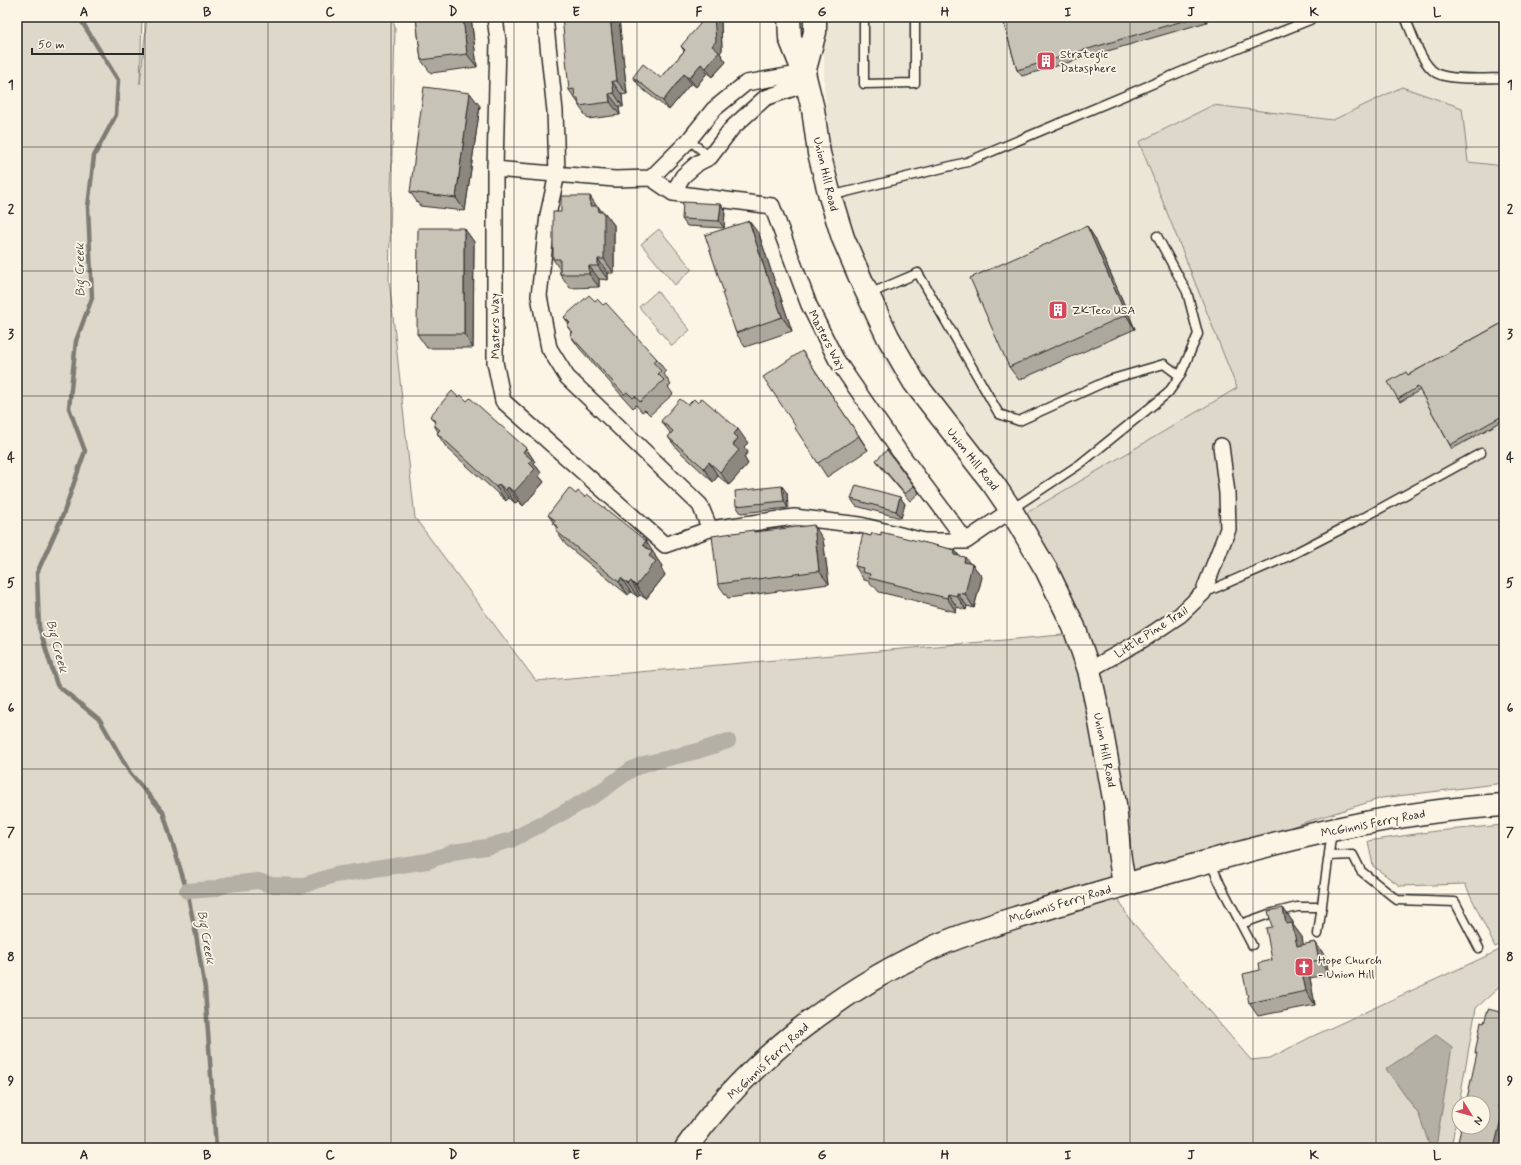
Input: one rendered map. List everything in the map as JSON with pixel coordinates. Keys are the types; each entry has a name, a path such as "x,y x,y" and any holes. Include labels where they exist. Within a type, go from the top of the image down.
{"street":[{"path":"495,17 498,41 495,169 615,179 651,178 689,140 714,109 746,83 805,78"},
{"path":"545,17 555,111 557,174 548,215 538,296 549,348 567,378 700,505 710,528"},
{"name":"Union Hill Road","path":"789,17 790,38 805,78 813,109 820,153 830,196 843,238 868,295 888,337 914,382 994,485 1011,510 1060,597 1074,627 1089,670 1108,763 1118,829 1119,852 1124,885"},
{"path":"805,78 815,32 815,17"},
{"path":"673,193 683,176 698,163 710,157 732,128 765,98 805,78"},
{"path":"746,83 765,98"},
{"name":"Masters Way","path":"495,169 495,362 503,400 665,545 710,528 794,516 860,525 924,541 966,541"},
{"name":"Masters Way","path":"651,178 673,193 772,206 809,305 836,359 900,452 966,541"},
{"name":"Little Pine Trail","path":"1089,670 1180,615 1203,593 1228,529 1227,493 1221,446"},
{"path":"966,541 1011,510"},
{"name":"McGinnis Ferry Road","path":"686,1148 719,1106 746,1078 797,1032 849,993 934,947 979,929 1124,885 1291,839 1378,820 1439,810 1504,805"}],"lane":[{"path":"864,17 864,84 915,83 915,17"},
{"path":"1405,17 1422,56 1436,73 1454,77 1504,78"},
{"path":"830,196 967,162 1195,66 1310,20"},
{"path":"689,140 710,157"},
{"path":"1011,510 1080,464 1168,393 1180,376 1198,334 1187,292 1157,236"},
{"path":"868,295 918,273 999,414 1019,421 1109,380 1164,364 1180,376"},
{"path":"1203,593 1289,556 1363,518 1481,453"},
{"path":"1318,934 1332,830"},
{"path":"1329,856 1353,855 1361,871 1397,900 1455,902 1479,948"},
{"path":"1210,861 1220,884 1252,945"},
{"path":"1241,924 1269,914 1297,907 1322,907"}],"shaded area":[{"path":"17,17 142,17 140,84 147,17 392,17 395,28 389,280 415,518 536,681 1073,634 1013,521 1237,388 1139,142 1213,105 1333,120 1402,87 1462,108 1468,162 1504,166 1504,783 1382,798 1111,884 1128,917 1251,1060 1270,1058 1311,1037 1504,948 1504,983 1476,1008 1460,1095 1451,1095 1451,1135 1453,1135 1451,1148 17,1148"},
{"path":"824,17 1504,17 1504,166 1468,162 1402,87 1333,120 1213,105 1139,142 1238,388 1013,521 888,369 854,298 838,243 848,219 846,211 843,212 842,193 830,142 824,86"},
{"path":"659,229 692,269 675,285 641,244"},
{"path":"657,291 690,330 672,346 639,307"},
{"path":"1504,825 1504,943 1495,947 1465,884 1400,886 1373,866 1368,841 1436,831"},
{"path":"1436,1035 1452,1047 1436,1147 1429,1144 1419,1115 1386,1069"}],"building":[{"path":"416,17 463,17 467,54 421,60"},
{"path":"562,17 610,17 617,81 612,81 614,93 609,94 610,102 579,106 578,98 575,98 574,89 569,90"},
{"path":"700,17 714,17 716,41 712,46 719,52 706,68 701,64 689,78 684,74 663,101 633,77 643,64 661,78 685,50 681,46 700,24"},
{"name":"Strategic Datasphere","path":"1002,17 1196,17 1017,70"},
{"path":"424,87 470,93 456,198 410,192"},
{"path":"561,196 590,196 590,206 598,206 599,212 604,212 604,259 598,259 598,266 589,266 589,274 560,274 560,259 553,259 553,212 561,212"},
{"path":"683,202 721,204 719,221 682,219"},
{"path":"749,221 782,317 736,333 722,293 724,293 705,235"},
{"name":"ZKTeco USA","path":"1087,226 1126,315 1009,367 970,278"},
{"path":"418,228 464,228 464,334 417,334"},
{"path":"589,295 595,301 597,299 603,305 606,303 657,359 653,362 661,371 658,374 664,380 640,402 635,396 633,398 627,392 624,394 570,335 573,332 567,326 570,323 564,317"},
{"path":"1504,322 1504,415 1450,445 1418,387 1398,399 1388,382 1406,372 1408,375"},
{"path":"802,351 859,436 818,463 763,377"},
{"path":"452,391 458,397 461,395 467,401 470,398 526,448 523,452 532,460 529,463 535,469 514,492 508,487 506,490 499,484 496,487 437,433 440,430 434,425 436,422 430,416"},
{"path":"702,398 738,429 734,434 738,438 733,445 739,450 720,472 709,462 704,468 668,437 673,431 661,421 680,399 688,405 694,399 698,403"},
{"path":"887,450 914,486 905,494 876,460"},
{"path":"856,485 900,497 896,511 851,499"},
{"path":"782,486 784,501 736,506 735,491"},
{"path":"569,488 576,494 578,491 585,497 587,494 646,541 643,545 652,552 649,556 656,561 636,586 631,581 628,584 621,578 619,582 556,531 559,528 553,523 555,520 548,515"},
{"path":"814,525 819,571 718,584 712,536 754,530 754,532"},
{"path":"881,532 955,550 954,555 965,557 964,562 972,564 965,594 957,593 957,596 948,594 947,598 869,578 870,574 862,572 863,568 855,566 863,534 871,536 872,533 881,535"},
{"path":"1283,908 1286,924 1292,923 1297,946 1315,942 1319,960 1300,964 1306,991 1249,1003 1243,974 1260,970 1259,963 1272,960 1266,928 1272,927 1268,911"},
{"path":"1488,1009 1504,1013 1504,1090 1499,1107 1504,1108 1494,1148 1457,1148 1459,1135 1491,1135 1491,1095 1468,1095 1477,1053 1475,1053 1481,1022 1484,1023"}],"waterway":[{"name":"Big Creek","path":"79,17 118,80 116,115 94,156 88,207 92,298 76,341 69,408 85,451 63,515 37,573 39,627 57,685 100,720 130,773 163,812 187,891 205,989 216,1148"},
{"path":"187,891 214,889 229,884 258,881 271,885 301,886 335,875 428,861 453,852 486,847 511,840 557,816 597,794 632,769 644,764 698,751 728,741"}],"place":[{"name":"Strategic Datasphere","path":"1046,61"},
{"name":"ZKTeco USA","path":"1058,310"},
{"name":"Hope Church - Union Hill","path":"1304,967"}]}
